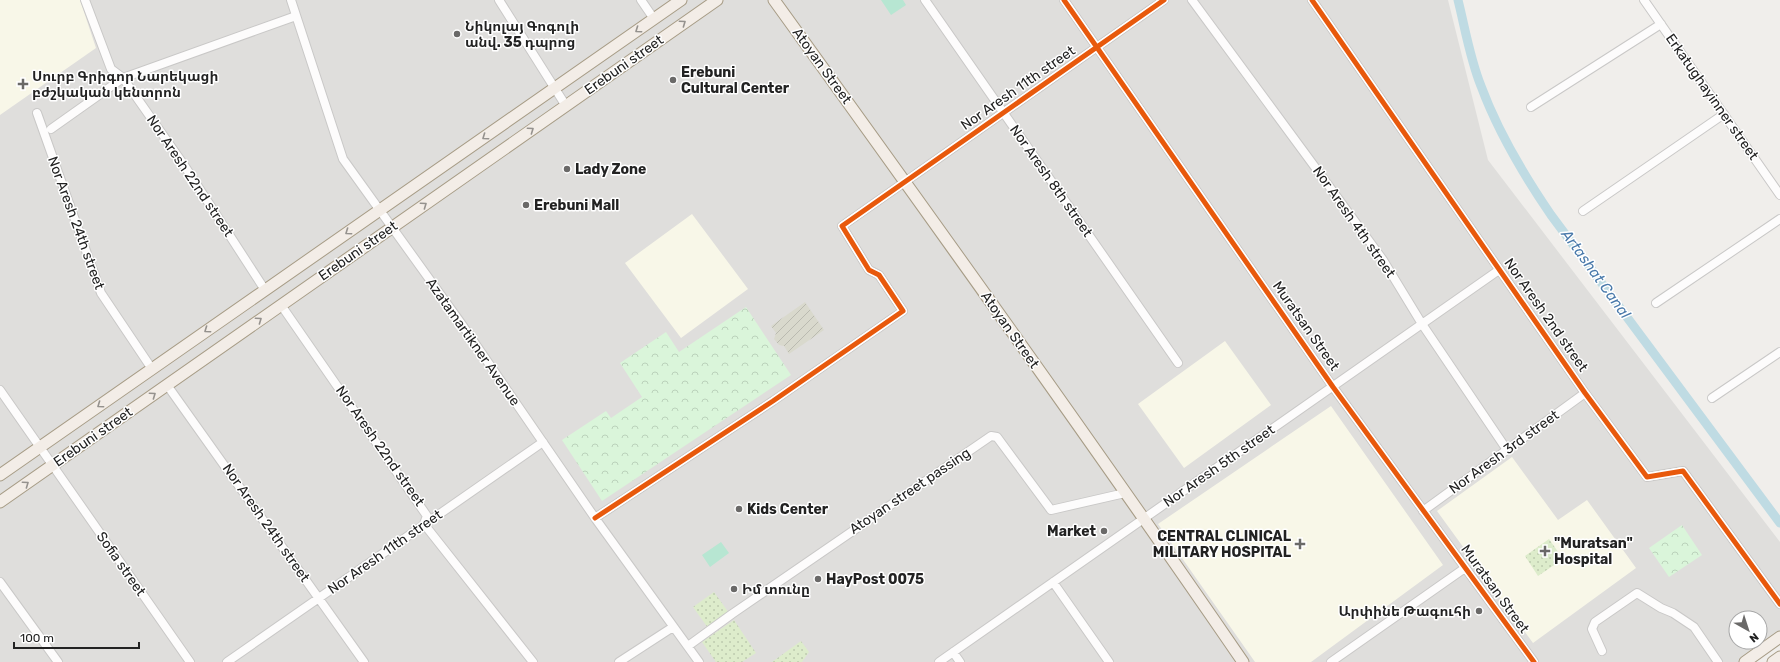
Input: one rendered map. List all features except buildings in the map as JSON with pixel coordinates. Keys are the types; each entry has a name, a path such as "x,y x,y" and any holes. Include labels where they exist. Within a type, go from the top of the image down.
{"main road":[{"name":"Erebuni street","path":"0,475 681,0"},
{"name":"Erebuni street","path":"0,502 717,0"},
{"name":"Atoyan Street","path":"774,0 906,182 1144,518 1243,662"},
{"path":"1745,662 1780,637"},
{"path":"1773,662 1780,657"}],"street":[{"name":"Nor Aresh 22nd street","path":"85,0 111,69 123,78 184,166 266,290"},
{"name":"Azatamartikner Avenue","path":"291,0 343,159 595,518 699,662"},
{"path":"499,0 566,106"},
{"path":"641,0 654,19"},
{"name":"Nor Aresh 8th street","path":"925,0 1178,363"},
{"name":"Muratsan Street","path":"1064,0 1333,387 1534,662"},
{"name":"Nor Aresh 11th street","path":"595,518 773,401 903,311 879,275 869,270 842,226 1164,0"},
{"name":"Nor Aresh 4th street","path":"1192,0 1342,203 1399,285 1422,324 1507,450"},
{"name":"Nor Aresh 2nd street","path":"1312,0 1585,393 1647,477 1683,471 1780,604"},
{"name":"Erkatughayinner street","path":"1644,0 1780,195"},
{"path":"51,129 123,78 296,16"},
{"path":"1531,107 1661,24"},
{"name":"Nor Aresh 24th street","path":"36,113 100,293 152,369"},
{"path":"1583,211 1724,114"},
{"path":"1656,303 1780,219"},
{"name":"Nor Aresh 5th street","path":"939,662 1499,270"},
{"name":"Nor Aresh 22nd street","path":"281,305 428,516 424,524 533,662"},
{"path":"1712,398 1780,352"},
{"name":"Nor Aresh 24th street","path":"167,385 364,662"},
{"path":"0,390 40,447"},
{"name":"Nor Aresh 3rd street","path":"1423,511 1585,393"},
{"name":"Atoyan street passing","path":"688,646 738,609 990,436 997,437 1051,510 1125,493"},
{"name":"Nor Aresh 11th street","path":"227,662 543,442"},
{"name":"Sofia street","path":"40,447 190,662"},
{"path":"1331,662 1464,568"},
{"path":"0,582 58,662"},
{"path":"1053,582 1109,662"},
{"path":"1602,651 1592,629 1595,622 1636,593 1660,608 1673,613 1694,627 1718,662"},
{"path":"620,662 673,627"},
{"path":"953,652 960,662"}],"shaded area":[{"path":"0,0 1448,0 1488,160 1780,542 1780,644 1754,662 0,662"},
{"name":"Սուրբ Գրիգոր Նարեկացի բժշկական կենտրոն","path":"0,0 80,0 96,48 0,115"},
{"path":"692,214 748,289 681,338 625,263"},
{"path":"805,302 824,330 789,354 784,346 779,345 774,339 776,333 771,326"},
{"path":"1225,341 1271,405 1184,468 1138,404"},
{"name":"CENTRAL CLINICAL MILITARY HOSPITAL","path":"1331,406 1443,565 1311,662 1255,662 1158,524"},
{"name":"\"Muratsan\" Hospital","path":"1512,457 1558,520 1587,500 1636,568 1533,643 1437,511"}],"green space":[{"path":"881,0 903,0 906,5 891,15"},
{"path":"746,307 791,375 602,501 562,440 606,411 611,418 642,397 620,363 666,332 679,352"},
{"path":"1682,525 1702,555 1669,577 1649,548"},
{"path":"1549,539 1563,559 1538,576 1525,556"},
{"path":"721,542 729,553 710,567 702,555"},
{"path":"714,592 729,613 708,628 693,607"},
{"path":"734,620 756,653 742,662 716,662 702,642"},
{"path":"801,641 809,652 802,662 772,662"}],"waterway":[{"name":"Artashat Canal","path":"1458,0 1477,76 1495,120 1531,184 1551,215 1780,523"}],"cycle path":[{"path":"1064,0 1333,387 1534,662"},
{"path":"595,518 773,401 903,311 879,275 869,270 842,226 1164,0"},
{"path":"1312,0 1585,393 1647,477 1683,471 1780,604"}],"place":[{"name":"Նիկոլայ Գոգոլի անվ. 35 դպրոց","path":"457,34"},
{"name":"Erebuni Cultural Center","path":"673,80"},
{"name":"Սուրբ Գրիգոր Նարեկացի բժշկական կենտրոն","path":"23,84"},
{"name":"Lady Zone","path":"567,169"},
{"name":"Erebuni Mall","path":"526,205"},
{"name":"Kids Center","path":"739,509"},
{"name":"Market","path":"1104,531"},
{"name":"CENTRAL CLINICAL MILITARY HOSPITAL","path":"1300,544"},
{"name":"\"Muratsan\" Hospital","path":"1545,551"},
{"name":"HayPost 0075","path":"818,579"},
{"name":"Իմ տունը","path":"734,589"},
{"name":"Արփինե Թագուհի","path":"1479,611"}]}
